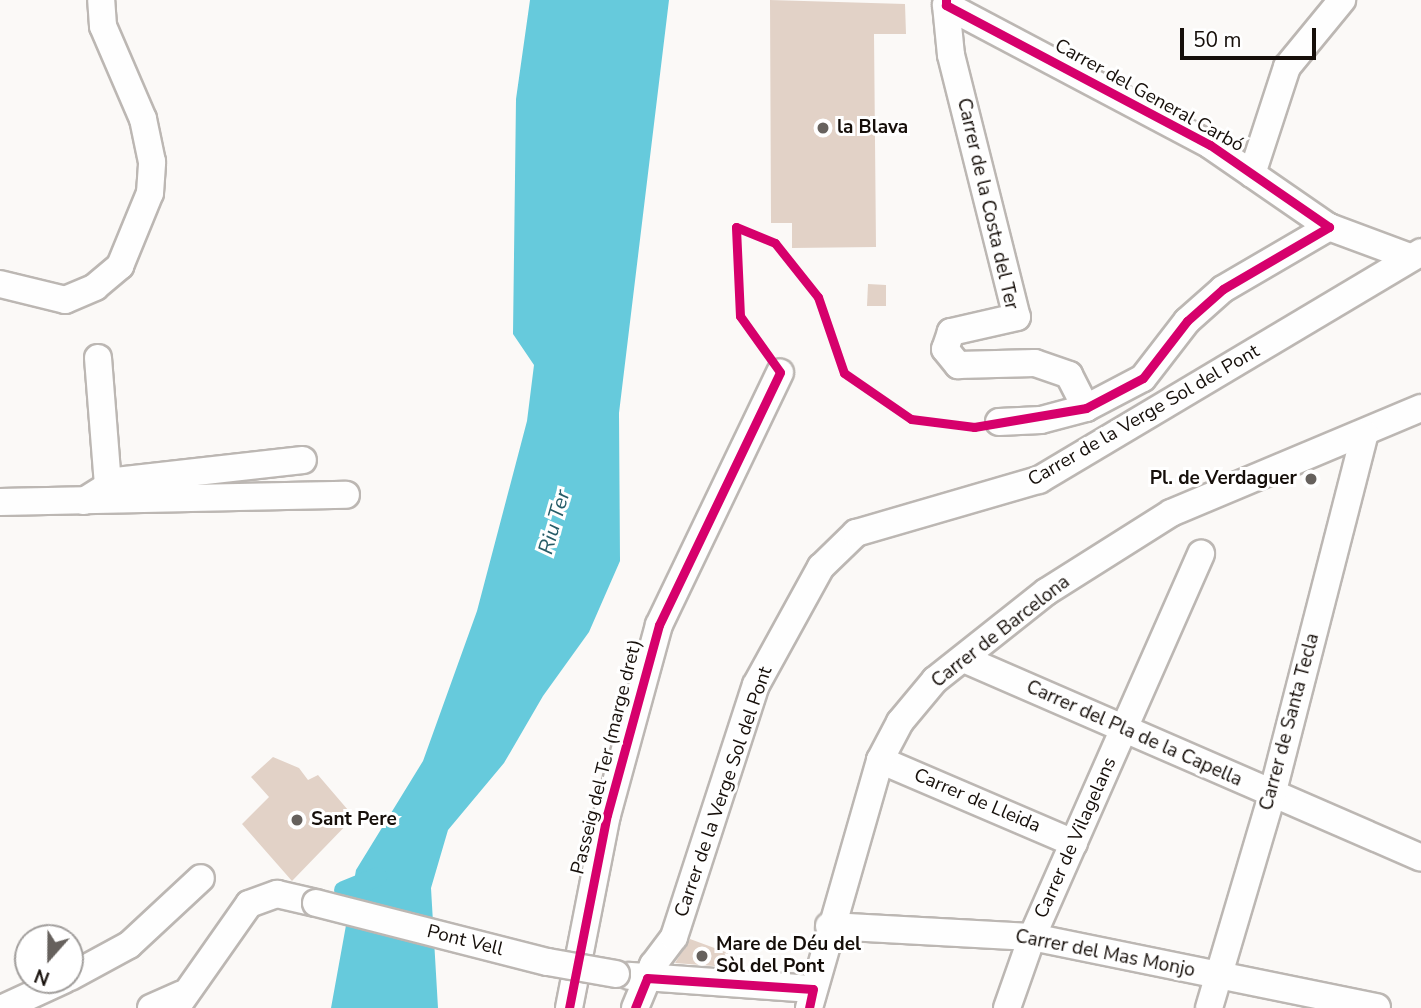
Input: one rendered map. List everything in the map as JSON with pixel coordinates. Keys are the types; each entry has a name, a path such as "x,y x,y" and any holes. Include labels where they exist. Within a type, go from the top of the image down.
{"street":[{"path":"0,284 65,300 95,287 120,266 150,193 152,162 143,119 103,26 101,0"},
{"path":"1252,174 1287,67 1342,0"},
{"name":"Carrer del General Carbó","path":"946,5 1210,145 1329,227 1414,254"},
{"name":"Carrer de la Costa del Ter","path":"946,5 951,55 1017,317 951,332 945,349 958,365 1035,363 1069,375 1086,408"},
{"path":"999,422 1041,420 1086,408 1143,378 1187,321 1223,289 1329,227"},
{"name":"Carrer de la Verge Sol del Pont","path":"635,1008 647,978 674,937 756,685 821,567 856,533 1039,480 1414,254"},
{"path":"98,358 108,486"},
{"name":"Passeig del Ter (marge dret)","path":"569,1008 607,815 659,625 780,372"},
{"name":"Carrer de Barcelona","path":"811,999 880,760 900,722 935,680 1046,592 1171,513 1365,434 1421,408"},
{"name":"Carrer de Santa Tecla","path":"1209,1008 1216,976 1272,795 1365,434"},
{"path":"83,502 108,486 303,460"},
{"path":"0,502 346,495"},
{"name":"Carrer de Vilagelans","path":"1007,1008 1032,937 1201,554"},
{"name":"Carrer del Pla de la Capella","path":"964,659 1124,731 1421,858"},
{"name":"Carrer de Lleida","path":"880,760 1074,843"},
{"path":"84,969 129,945 201,878"},
{"name":"Pont Vell","path":"179,1001 249,904 277,894 548,962 617,974 811,999"},
{"name":"Carrer del Mas Monjo","path":"830,926 1032,937 1377,1007"},
{"path":"3,1008 34,994"},
{"path":"151,1008 179,1001"}],"water":[{"name":"Riu Ter","path":"530,0 669,0 619,413 620,561 589,632 543,696 504,763 448,830 431,888 438,1008 331,1008 356,870 423,761 477,611 527,421 534,365 513,334 516,99"}],"building":[{"name":"la Blava","path":"770,0 905,4 906,34 874,34 876,247 792,248 792,223 771,223"},
{"path":"868,284 886,285 886,306 867,306"},
{"name":"Sant Pere","path":"273,757 299,768 308,780 318,775 354,817 292,881 242,824 269,797 251,777"},
{"name":"Mare de Déu del Sòl del Pont","path":"690,939 728,953 727,967 675,963"}],"waterway":[{"path":"343,890 377,876"}],"cycle path":[{"path":"569,1008 607,815 659,625 780,372 740,316 736,227 775,243 818,297 844,373 911,419 974,427 1086,408 1143,378 1187,321 1223,289 1329,227 1210,145 946,5 946,0"},
{"path":"635,1008 647,978 813,989 809,1008"}],"place":[{"name":"la Blava","path":"823,128"},
{"name":"Pl. de Verdaguer","path":"1311,479"},
{"name":"Sant Pere","path":"297,820"},
{"name":"Mare de Déu del Sòl del Pont","path":"702,956"}]}
